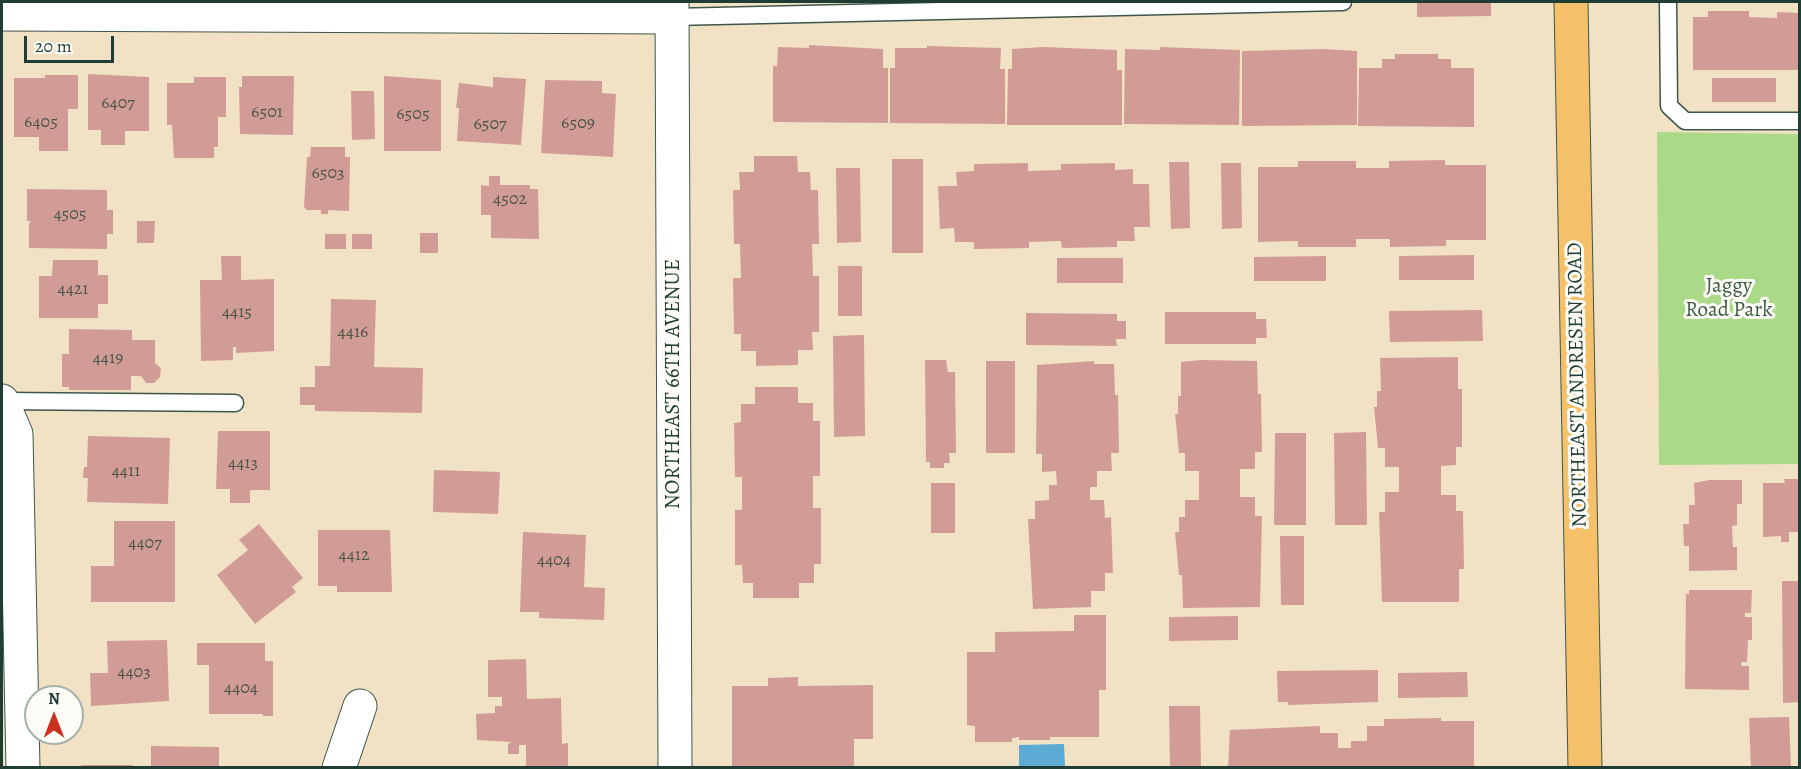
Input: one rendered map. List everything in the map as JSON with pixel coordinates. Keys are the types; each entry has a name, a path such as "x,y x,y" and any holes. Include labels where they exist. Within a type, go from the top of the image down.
{"main road":[{"name":"NORTHEAST ANDRESEN ROAD","path":"1571,2 1585,768"}],"street":[{"path":"2,14 672,9"},
{"name":"NORTHEAST 66TH AVENUE","path":"672,9 675,768"},
{"path":"2,401 16,434 11,682 23,768"},
{"path":"339,768 339,761 360,705"}],"lane":[{"path":"672,9 1343,2"},
{"path":"1668,2 1669,106 1685,121 1800,121"},
{"path":"2,401 235,403"}],"green space":[{"name":"Jaggy Road Park","path":"1657,132 1799,134 1799,464 1659,465"}],"water":[{"path":"1064,744 1065,767 1019,767 1019,745"}],"building":[{"path":"1417,2 1491,2 1491,16 1417,17"},
{"path":"1708,11 1749,11 1749,17 1777,18 1777,12 1800,13 1800,70 1693,70 1693,17 1708,17"},
{"path":"809,45 883,49 883,68 888,68 888,123 773,122 773,66 777,66 778,47 809,48"},
{"path":"927,46 1001,48 1000,69 1005,69 1005,124 890,123 890,68 895,68 895,48 927,48"},
{"path":"1043,47 1117,50 1117,70 1122,70 1122,125 1007,125 1008,69 1012,69 1012,49"},
{"path":"1160,47 1240,50 1239,125 1124,124 1125,49 1160,50"},
{"path":"1323,49 1357,51 1357,125 1242,126 1242,51"},
{"path":"1395,54 1438,54 1438,59 1451,59 1451,68 1474,68 1474,127 1358,126 1359,68 1382,68 1382,59 1395,59"},
{"path":"88,74 149,77 149,131 125,131 125,145 101,145 101,130 88,130"},
{"path":"45,75 78,75 78,109 68,109 68,151 39,151 39,137 14,137 14,78 45,78"},
{"path":"242,76 294,76 293,135 240,134 239,87 242,87"},
{"path":"384,76 441,80 441,151 384,151"},
{"path":"194,77 226,77 226,117 218,117 218,147 214,147 214,158 174,158 172,125 167,125 167,83 194,83"},
{"path":"493,77 526,79 521,145 457,141 459,108 456,108 459,83 493,87"},
{"path":"1712,78 1776,78 1776,102 1712,102"},
{"path":"545,80 602,81 602,93 616,94 613,157 541,153"},
{"path":"351,91 374,91 375,139 352,140"},
{"path":"311,147 345,147 345,157 350,157 349,211 328,210 328,214 321,214 321,210 307,210 304,207 307,157 310,157"},
{"path":"754,156 797,156 798,172 810,172 811,190 818,190 819,244 812,244 813,276 819,276 819,332 812,332 813,350 798,350 798,365 756,366 756,351 741,351 741,334 734,334 733,278 741,278 740,244 734,244 733,190 740,190 739,172 754,172"},
{"path":"892,159 923,159 923,253 892,253"},
{"path":"1445,160 1445,165 1486,165 1486,240 1446,240 1446,246 1390,247 1390,239 1356,239 1356,247 1298,247 1298,241 1258,242 1258,167 1298,167 1298,161 1356,161 1356,168 1389,168 1389,161"},
{"path":"1169,162 1189,162 1190,228 1171,229"},
{"path":"1028,163 1028,171 1061,170 1061,164 1115,163 1115,170 1133,169 1133,184 1149,184 1150,227 1134,227 1135,241 1117,241 1117,247 1062,248 1061,241 1029,242 1029,248 974,249 974,242 955,242 954,228 940,229 938,186 957,186 956,172 974,171 974,164"},
{"path":"1221,163 1241,163 1242,228 1222,229"},
{"path":"836,168 860,168 861,242 837,243"},
{"path":"489,176 500,176 500,185 530,185 530,189 538,189 539,239 491,238 491,215 481,215 481,185 489,186"},
{"path":"27,189 107,190 107,210 113,210 113,234 107,234 107,249 29,248 31,221 27,221"},
{"path":"137,221 155,221 154,243 137,243"},
{"path":"420,233 438,233 438,253 420,253"},
{"path":"325,234 346,234 346,249 325,249"},
{"path":"352,234 372,234 372,249 352,249"},
{"path":"1474,255 1474,280 1399,280 1399,256"},
{"path":"221,256 241,256 241,280 274,279 274,351 236,353 236,347 233,347 233,360 201,361 200,280 222,280"},
{"path":"1326,256 1326,281 1254,281 1254,257"},
{"path":"1057,258 1123,258 1123,283 1057,283"},
{"path":"53,260 98,260 98,275 108,275 108,304 98,304 98,318 39,318 39,276 52,276"},
{"path":"838,266 862,266 862,316 838,316"},
{"path":"331,299 376,300 374,367 423,368 422,413 315,411 315,405 300,405 300,387 315,387 315,366 330,366"},
{"path":"1482,310 1483,341 1390,342 1389,311"},
{"path":"1165,312 1256,312 1256,319 1266,319 1267,338 1256,338 1256,344 1165,344"},
{"path":"1026,313 1117,314 1117,321 1126,321 1126,339 1116,339 1117,346 1026,345"},
{"path":"69,329 132,330 132,340 155,340 155,363 161,368 160,377 154,383 146,383 141,376 131,376 131,390 69,390 69,387 62,387 62,354 69,354"},
{"path":"864,335 865,436 834,437 833,336"},
{"path":"1458,357 1458,389 1462,389 1462,447 1456,447 1456,465 1441,466 1441,495 1456,495 1456,511 1463,511 1464,569 1459,569 1459,602 1382,602 1379,512 1385,512 1385,492 1399,492 1399,467 1385,467 1385,448 1378,448 1374,407 1377,407 1377,391 1381,391 1380,358"},
{"path":"925,360 946,360 948,372 955,372 956,453 949,453 950,463 944,463 944,468 930,468 930,462 926,462"},
{"path":"986,361 1015,361 1015,453 986,453"},
{"path":"1094,361 1094,364 1114,364 1115,395 1118,395 1119,453 1111,453 1112,471 1097,471 1097,487 1090,487 1090,500 1104,500 1105,518 1111,517 1113,573 1105,573 1105,591 1091,591 1091,607 1033,609 1028,519 1035,519 1035,501 1049,500 1049,485 1057,485 1056,471 1042,472 1042,454 1036,454 1037,365"},
{"path":"1257,361 1258,394 1261,394 1262,452 1255,452 1255,469 1240,469 1240,497 1255,497 1255,516 1262,516 1260,607 1183,608 1182,575 1179,575 1175,532 1179,532 1179,517 1185,517 1185,500 1199,500 1199,471 1185,471 1185,453 1179,453 1175,414 1178,414 1178,396 1181,396 1181,362"},
{"path":"755,387 798,387 798,403 813,403 813,421 820,421 820,476 813,476 813,508 821,508 821,564 814,564 814,583 799,583 799,598 753,598 753,583 743,583 742,565 735,565 735,510 742,510 742,477 735,477 734,423 741,422 741,404 755,404"},
{"path":"218,431 270,431 270,490 250,490 250,503 230,503 230,489 216,489"},
{"path":"1366,432 1367,525 1335,525 1334,433"},
{"path":"1275,433 1306,433 1306,525 1274,525"},
{"path":"88,436 170,438 168,504 87,502 88,478 83,478 84,467 87,467"},
{"path":"434,470 500,472 498,514 433,512"},
{"path":"1784,479 1800,479 1800,532 1789,532 1789,542 1781,542 1781,536 1763,537 1763,483 1785,483"},
{"path":"1709,480 1742,480 1742,504 1737,504 1737,525 1732,526 1733,547 1737,547 1737,570 1689,571 1689,546 1684,546 1683,524 1689,524 1689,505 1695,505 1694,483"},
{"path":"931,483 955,483 955,533 931,533"},
{"path":"114,521 175,521 175,602 91,602 91,566 114,566"},
{"path":"259,524 303,578 292,587 296,592 255,624 217,575 248,550 239,540"},
{"path":"318,530 390,530 392,592 337,592 337,586 318,586"},
{"path":"523,532 586,535 584,587 605,588 604,620 539,618 539,612 520,612"},
{"path":"1280,536 1304,536 1304,605 1281,605"},
{"path":"1782,581 1800,581 1800,702 1783,703"},
{"path":"1689,590 1752,590 1751,613 1745,613 1745,617 1752,617 1752,640 1748,640 1747,662 1741,662 1741,666 1749,666 1749,690 1685,689 1686,594 1689,594"},
{"path":"1074,615 1106,615 1106,690 1099,690 1099,737 1050,737 1050,740 1019,740 1019,737 1012,738 1012,742 975,742 975,726 967,725 967,652 995,652 995,632 1074,631"},
{"path":"1238,616 1238,640 1169,641 1169,617"},
{"path":"167,640 169,701 91,706 90,673 108,673 107,641"},
{"path":"197,643 265,643 265,661 273,661 273,716 209,714 209,665 197,665"},
{"path":"526,659 527,699 561,698 562,744 568,743 568,768 526,768 526,745 519,745 519,754 508,754 508,744 512,742 477,740 476,714 495,713 495,706 502,706 502,697 488,697 488,660"},
{"path":"1378,670 1378,702 1288,705 1288,702 1278,702 1277,671"},
{"path":"1467,672 1468,697 1398,698 1398,673"},
{"path":"798,677 798,686 873,685 873,739 854,739 854,767 732,768 732,686 768,686 768,678"},
{"path":"1169,706 1200,706 1201,768 1170,768"},
{"path":"1789,717 1791,768 1751,768 1749,718"},
{"path":"1441,718 1441,721 1474,721 1474,768 1228,768 1230,730 1320,726 1320,733 1338,733 1338,748 1351,748 1351,741 1367,741 1367,726 1384,726 1384,719"},
{"path":"151,746 219,747 219,768 151,768"},
{"path":"81,765 133,765 133,768 81,768"}]}
